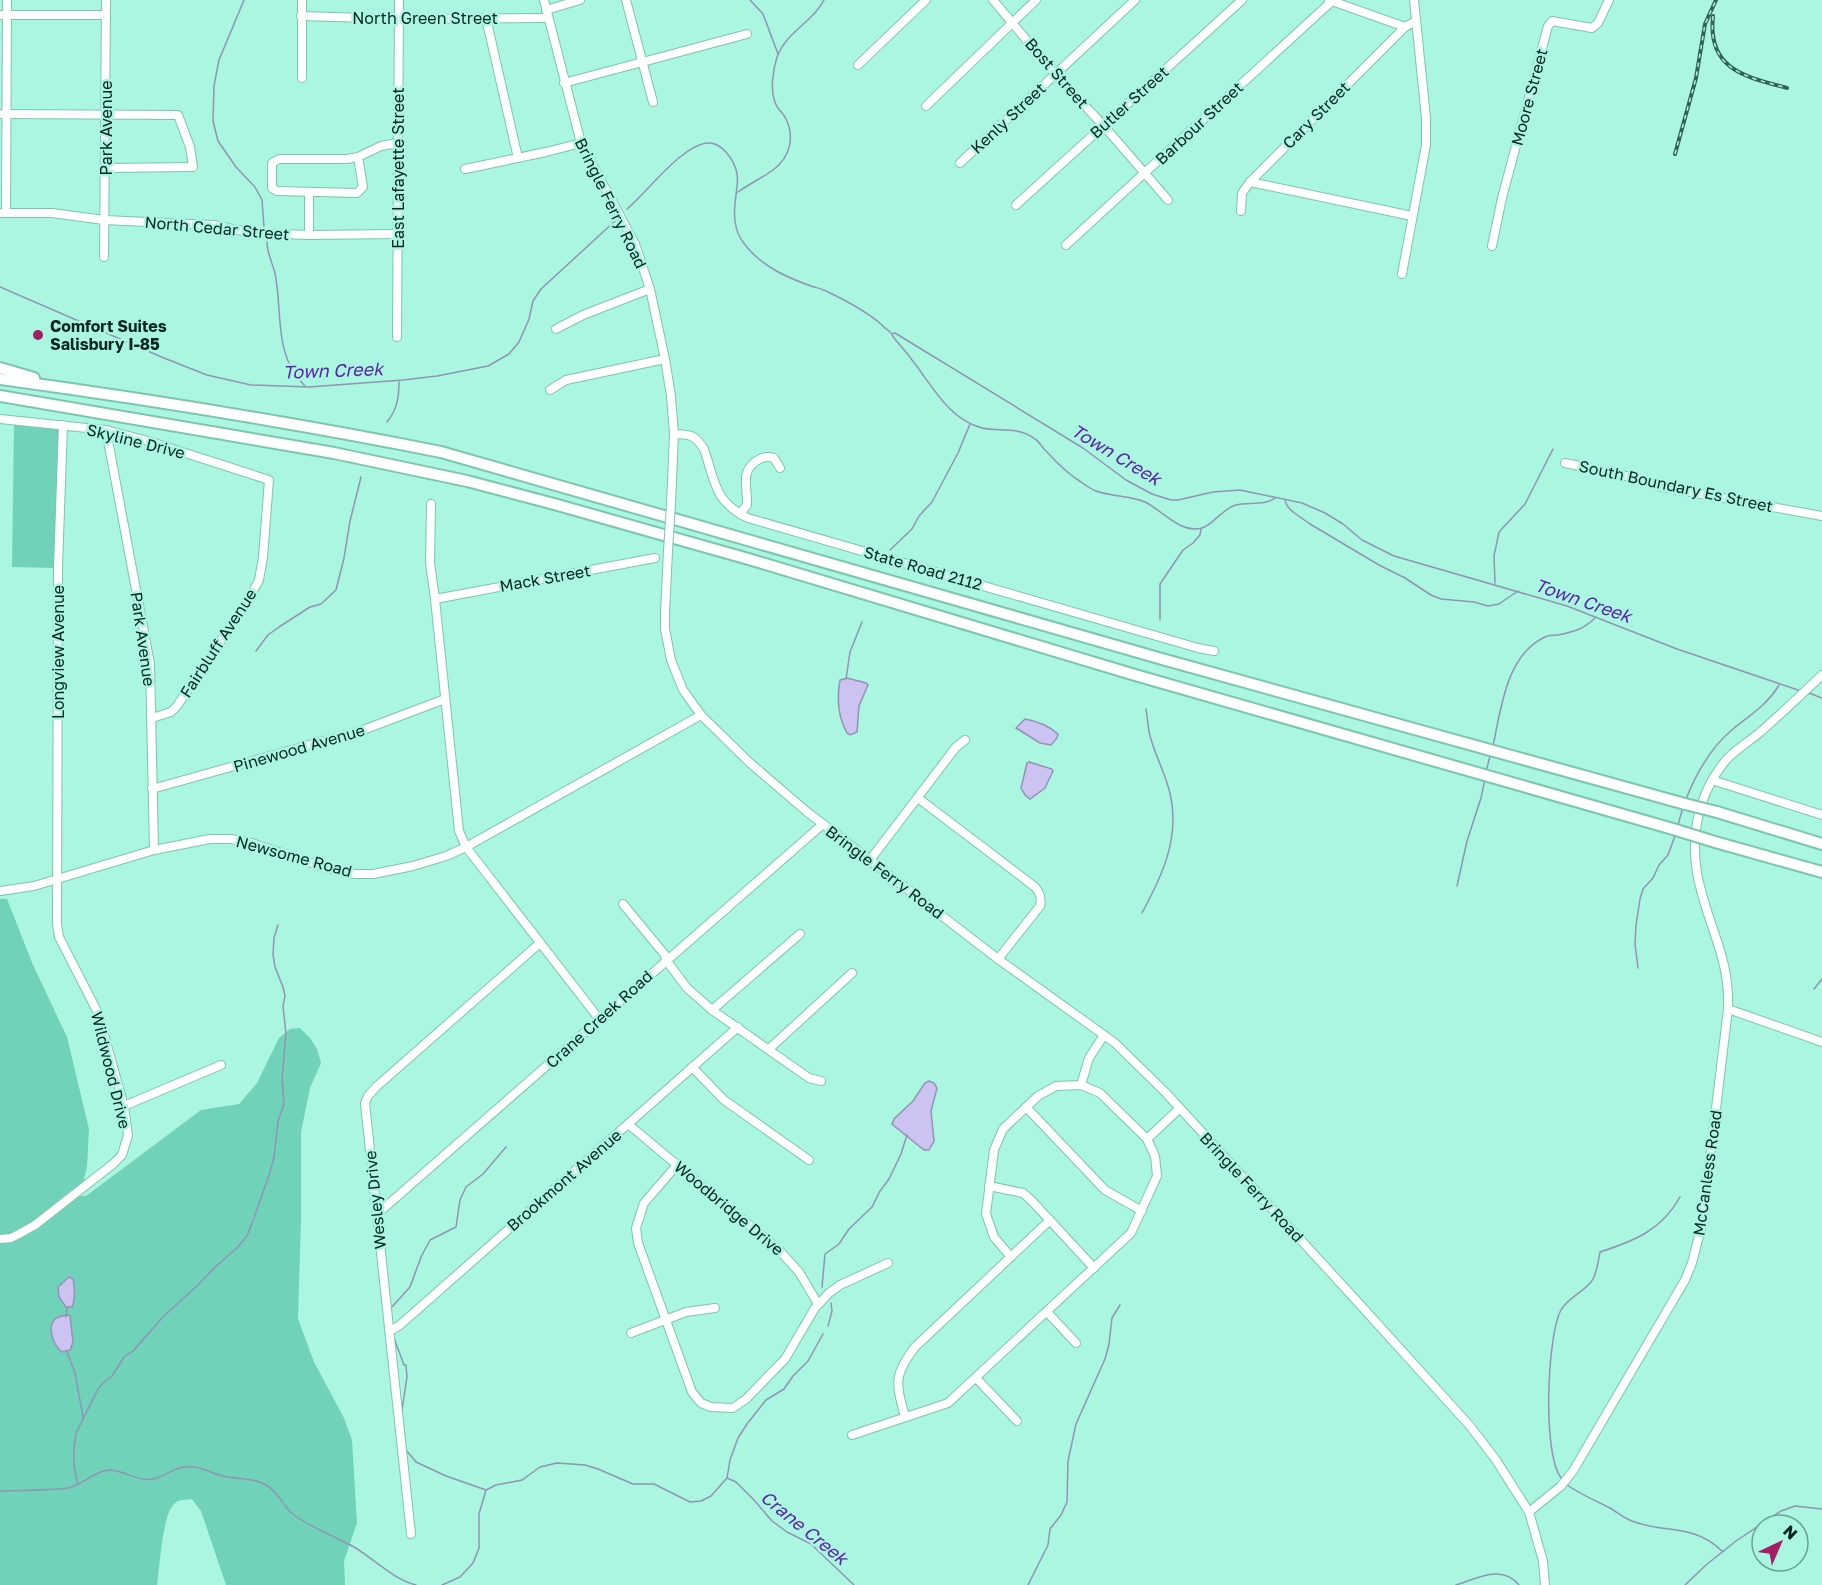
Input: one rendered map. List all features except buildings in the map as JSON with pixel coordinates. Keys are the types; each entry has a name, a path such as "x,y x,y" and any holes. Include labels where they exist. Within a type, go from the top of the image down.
{"highway":[{"path":"0,368 71,389"},
{"path":"0,379 441,452 1122,648 1717,812 1822,844"},
{"path":"0,396 334,453 489,487 752,560 1135,675 1822,872"},
{"path":"0,403 51,404"}],"street":[{"path":"3,213 3,15 7,0"},
{"name":"Park Avenue","path":"104,256 106,0"},
{"path":"302,0 302,78"},
{"name":"East Lafayette Street","path":"397,337 399,0"},
{"name":"Bringle Ferry Road","path":"544,0 580,143 635,244 650,289 665,359 674,434 665,621 671,660 683,690 701,716 749,762 823,824 998,959 1115,1043 1180,1108 1470,1426 1496,1460 1529,1512 1543,1561 1545,1585"},
{"name":"North Green Street","path":"301,16 399,19 486,18 547,14 580,0"},
{"path":"626,0 653,102"},
{"path":"858,65 926,0"},
{"name":"Bost Street","path":"993,0 1054,74 1103,125 1168,200"},
{"path":"926,106 1036,0"},
{"name":"Kenly Street","path":"960,163 1135,0"},
{"name":"Butler Street","path":"1016,205 1242,0"},
{"path":"1402,274 1425,145 1426,118 1414,0"},
{"name":"Moore Street","path":"1492,246 1548,26 1552,21 1592,28 1598,23 1609,0"},
{"path":"1331,1 1405,27 1416,21"},
{"name":"Barbour Street","path":"1066,245 1331,1"},
{"path":"3,15 106,15"},
{"path":"486,18 518,158"},
{"name":"Cary Street","path":"1242,210 1242,193 1250,182 1405,27"},
{"path":"564,83 747,34"},
{"path":"3,114 178,115 190,147 193,167 106,168"},
{"path":"358,157 363,187 357,193 309,193 277,191 272,188 272,163 279,159 347,159 358,157 381,146 398,143"},
{"path":"465,169 580,143"},
{"path":"1250,182 1412,216"},
{"path":"309,193 309,235"},
{"name":"North Cedar Street","path":"3,213 52,213 105,220 213,225 253,233 398,234"},
{"path":"556,329 583,315 650,289"},
{"path":"550,390 567,380 665,359"},
{"name":"Skyline Drive","path":"0,419 106,430 148,441 269,480"},
{"name":"Longview Avenue","path":"57,879 58,567 63,425"},
{"name":"Park Avenue","path":"106,430 150,664 154,850"},
{"name":"State Road 2112","path":"674,434 689,434 700,442 721,497 727,505 740,514 1214,651"},
{"path":"740,514 747,505 745,478 751,465 768,456 774,458 780,468"},
{"name":"South Boundary Es Street","path":"1565,463 1640,479 1657,486 1822,516"},
{"name":"Fairbluff Avenue","path":"152,718 171,712 177,706 259,580 269,480"},
{"path":"431,504 430,563 459,831 466,847 600,1020"},
{"name":"Mack Street","path":"435,598 655,558"},
{"name":"McCanless Road","path":"1529,1512 1564,1482 1685,1280 1692,1263 1702,1224 1728,1009 1728,977 1696,871 1694,849 1697,822 1712,780 1727,758 1822,675"},
{"name":"Pinewood Avenue","path":"152,789 363,730 445,699"},
{"name":"Newsome Road","path":"0,891 34,886 154,850 210,839 231,839 252,843 347,873 373,873 429,862 466,847 701,716"},
{"path":"870,860 964,740"},
{"path":"1712,780 1822,815"},
{"path":"918,798 1035,887 1041,897 1040,906 998,959"},
{"name":"Crane Creek Road","path":"376,1215 823,824"},
{"name":"Wildwood Drive","path":"0,1239 10,1238 35,1225 114,1164 122,1155 128,1135 124,1106 98,1013 59,937 57,879"},
{"path":"623,904 665,955 666,960 687,988 712,1010 809,1078 821,1081"},
{"path":"712,1010 800,934"},
{"name":"Wesley Drive","path":"411,1534 365,1103 368,1096 385,1079 540,943"},
{"path":"769,1049 852,973"},
{"path":"1728,1009 1822,1042"},
{"name":"Brookmont Avenue","path":"390,1330 400,1324 738,1027"},
{"path":"1081,1085 1089,1058 1104,1035"},
{"path":"124,1106 221,1065"},
{"path":"692,1067 724,1100 809,1160"},
{"path":"852,1435 948,1403 1131,1233 1157,1176 1155,1156 1147,1139 1100,1093 1081,1085 1056,1086 1038,1096 1003,1130 994,1150 986,1214 994,1237 1011,1257"},
{"path":"1026,1107 1105,1190 1142,1211"},
{"path":"1147,1139 1180,1108"},
{"name":"Woodbridge Drive","path":"628,1124 779,1250 799,1272 818,1304"},
{"path":"677,1165 644,1203 636,1228 638,1243 692,1392 701,1403 711,1407 733,1408 746,1399 784,1359 818,1304 840,1285 888,1263"},
{"path":"989,1186 1023,1192 1094,1268"},
{"path":"905,1417 898,1389 902,1364 915,1347 1050,1220"},
{"path":"631,1333 686,1312 715,1308"},
{"path":"1047,1312 1077,1343"},
{"path":"976,1378 1017,1421"}],"green space":[{"path":"14,423 60,427 55,568 12,567"},
{"path":"0,899 7,899 33,965 67,1037 89,1129 87,1167 80,1196 86,1196 201,1110 239,1104 257,1083 279,1038 290,1029 300,1028 317,1049 321,1063 310,1088 301,1132 298,1319 314,1362 344,1418 352,1440 357,1523 344,1561 345,1585 226,1585 201,1511 192,1499 178,1501 170,1510 164,1530 157,1585 0,1585"}],"shaded area":[{"path":"847,678 868,685 859,706 857,732 850,735 847,733 840,714 839,700 840,680"},
{"path":"1025,719 1051,729 1058,734 1057,738 1051,745 1040,743 1016,728"},
{"path":"1029,762 1053,771 1045,788 1030,799 1021,788"},
{"path":"929,1081 937,1088 931,1111 934,1141 929,1150 924,1150 892,1124"},
{"path":"69,1277 73,1279 74,1297 72,1307 66,1307 59,1297 58,1287"},
{"path":"68,1315 73,1342 70,1350 62,1352 54,1342 51,1328 55,1319"}],"waterway":[{"path":"244,0 219,60 214,86 213,121 218,141 236,167 255,187 262,200 264,227"},
{"path":"750,0 763,14 778,54"},
{"path":"738,192 773,170 784,159 790,145 790,131 773,97 777,57 781,48 813,15 824,0"},
{"name":"Town Creek","path":"627,209 666,169 690,150 701,144 716,144 733,161 736,170 734,211 737,231 744,243 767,266 802,283 824,290 856,307 892,334 895,333 1083,448 1126,480 1152,494 1178,500 1213,492 1240,490 1302,503 1325,513 1362,540 1394,556 1567,606 1677,649 1801,691"},
{"name":"Town Creek","path":"0,287 207,375 251,385 309,387 403,380 488,366 509,354 519,342 529,319 533,301 541,289 615,221"},
{"path":"267,242 275,273 284,347 288,361 305,386"},
{"path":"892,335 942,400 960,417 982,428 1022,432 1028,435 1037,440 1067,472 1096,491 1145,502 1179,525 1194,529 1210,524 1226,510 1236,505 1261,503 1275,498"},
{"path":"387,422 397,403 399,382"},
{"path":"890,550 912,529 919,516 932,502 958,453 970,424"},
{"path":"1495,583 1494,556 1499,532 1525,504 1553,449"},
{"path":"256,651 268,635 310,607 321,604 336,590 361,477"},
{"path":"1285,501 1293,512 1310,524 1441,599 1474,602 1488,606 1499,604 1518,591"},
{"path":"1160,620 1160,584 1183,550 1200,535 1201,529"},
{"path":"1493,746 1507,684 1522,656 1532,645 1545,637 1578,630 1595,618"},
{"path":"846,679 850,652 862,622"},
{"path":"1686,799 1694,780 1711,752 1725,736 1764,704 1779,685"},
{"name":"Town Creek","path":"1809,693 1822,698"},
{"path":"1142,913 1162,871 1173,828 1171,798 1151,740 1146,709"},
{"path":"1486,772 1490,756"},
{"path":"1457,886 1485,779"},
{"path":"1678,825 1683,807"},
{"path":"1638,968 1635,944 1640,899 1643,889 1668,855 1675,836"},
{"path":"78,1485 74,1466 76,1433 98,1389 112,1376 124,1357 133,1351 163,1317 237,1248 247,1236 254,1218 274,1157 278,1121 284,1104 282,1078 286,1034 283,1006 285,996 273,955 274,938 278,925"},
{"path":"1814,989 1822,979"},
{"path":"822,1287 825,1254 839,1244 849,1229 872,1207 889,1179 907,1135"},
{"path":"391,1308 410,1287 430,1240 456,1227 460,1200 466,1187 483,1174 506,1147"},
{"path":"1562,1479 1551,1447 1549,1423 1552,1344 1561,1310 1593,1279 1600,1252 1646,1233 1665,1218 1680,1197"},
{"path":"828,1326 832,1311 831,1303"},
{"path":"1028,1585 1048,1545 1050,1529 1061,1515 1067,1502 1068,1461 1076,1424 1105,1359 1112,1318 1120,1305"},
{"path":"66,1317 67,1307"},
{"path":"727,1478 730,1460 738,1438 747,1424 766,1400 784,1389 808,1361 823,1334"},
{"path":"394,1338 404,1365 406,1365 407,1377 402,1410"},
{"path":"67,1352 75,1373 83,1417"},
{"path":"403,1421 405,1443"},
{"path":"406,1450 416,1462 446,1476 486,1490"},
{"name":"Crane Creek","path":"442,1585 460,1577 473,1563 479,1548 479,1514 486,1490 496,1485 522,1480 540,1467 557,1463 585,1465 633,1484 654,1484 690,1502 701,1501 711,1496 727,1478 736,1482 772,1521 787,1532 811,1544 854,1585"},
{"name":"Crane Creek","path":"0,1491 68,1488 109,1470 147,1479 156,1478 179,1468 192,1467 221,1476 252,1480 270,1488 290,1512 301,1520 354,1547 392,1574 416,1585"},
{"path":"1567,1485 1629,1520 1700,1536 1724,1551"},
{"name":"Crane Creek","path":"1685,1585 1736,1541 1781,1511 1795,1506 1822,1509"},
{"name":"Crane Creek","path":"1456,1585 1489,1574 1505,1575 1519,1585"}],"railway":[{"path":"1675,154 1696,78 1705,24 1716,0"},
{"path":"1713,16 1716,48 1723,60 1744,75 1787,88"}],"place":[{"name":"Comfort Suites Salisbury I-85","path":"38,335"}]}
